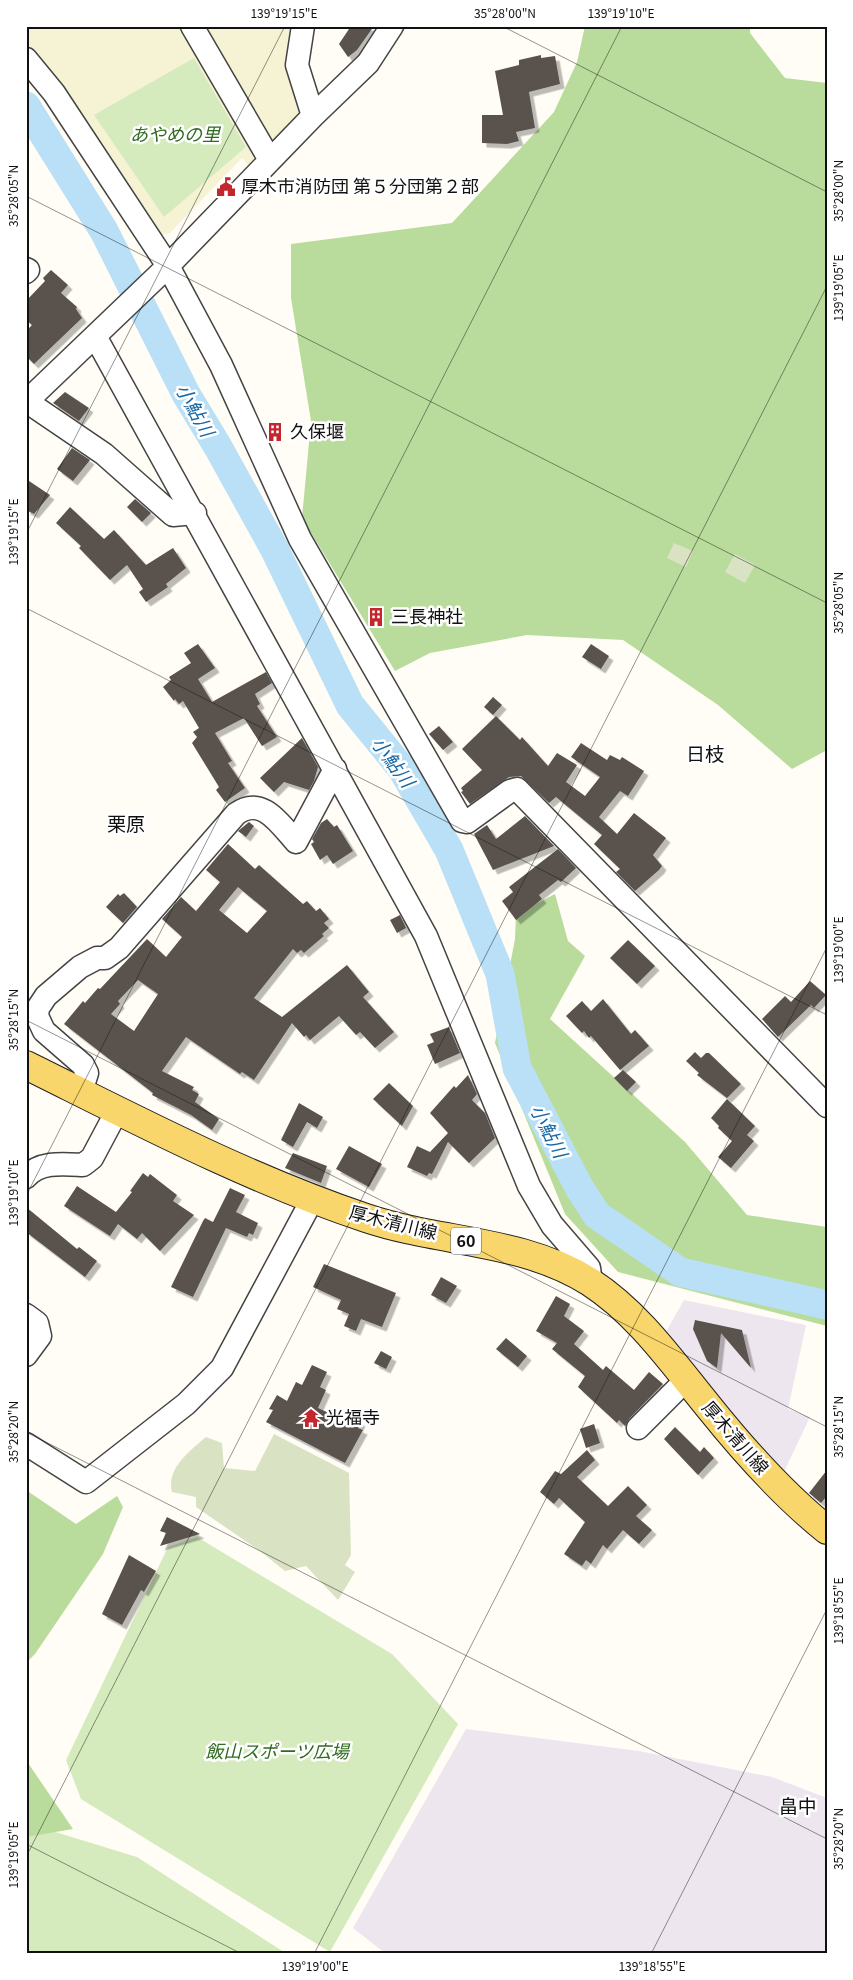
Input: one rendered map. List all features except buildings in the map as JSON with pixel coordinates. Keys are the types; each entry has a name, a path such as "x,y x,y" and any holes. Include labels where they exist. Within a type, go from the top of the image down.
{"main road":[{"name":"厚木清川線","path":"26,1066 117,1111 312,1200 379,1223 542,1258 591,1283 616,1302 650,1335 768,1477 827,1530"}],"street":[{"path":"192,26 270,160"},
{"path":"303,26 298,65 312,116"},
{"path":"194,513 173,515 104,454 27,401 166,267 312,116 368,63 392,26"},
{"path":"26,59 54,93 166,267 221,365 300,539 462,820 467,822 510,791 517,789 827,1106"},
{"path":"100,331 194,513 426,936 529,1186 552,1225 589,1268 591,1283"},
{"path":"81,1092 87,1073 83,1065 44,1031 37,1016 38,1008 46,996 80,968 97,958 105,958 119,948 236,814 245,807 258,807 270,814 296,842 335,769"},
{"path":"26,1177 33,1169 58,1164 83,1165 92,1158 117,1111"},
{"path":"26,1444 86,1482 186,1404 222,1368 312,1200"},
{"path":"26,1315 38,1323 40,1336 26,1355"},
{"path":"638,1428 686,1380"}],"shaded area":[{"path":"684,1300 806,1325 788,1409 810,1417 782,1476 663,1337"},
{"path":"466,1729 639,1751 772,1777 827,1798 827,1954 386,1954 353,1928"}],"green space":[{"path":"26,26 297,26 302,117 251,168 242,158 170,233 157,236 57,82 26,43"},
{"path":"585,26 750,26 750,33 785,78 827,83 827,750 792,769 718,705 623,640 527,635 430,653 395,671 302,518 311,421 291,298 291,244 452,223 554,112 577,62"},
{"name":"あやめの里","path":"194,58 246,147 164,217 94,115"},
{"path":"674,543 693,551 686,567 667,558"},
{"path":"735,554 755,565 745,583 725,572"},
{"path":"555,894 568,941 585,956 550,1019 685,1142 747,1215 827,1227 827,1326 618,1272 565,1214 495,1043 515,939 516,914"},
{"path":"274,1434 349,1473 351,1555 345,1565 355,1572 338,1600 306,1566 285,1571 260,1551 196,1507 196,1497 172,1492 171,1483 176,1468 187,1454 206,1437 222,1443 224,1468 255,1471"},
{"path":"26,1490 76,1524 117,1496 123,1507 103,1554 35,1654 26,1663"},
{"name":"飯山スポーツ広場","path":"197,1537 392,1654 458,1724 330,1952 81,1799 66,1760 168,1547"},
{"path":"26,1760 73,1829 26,1837"},
{"path":"26,1823 137,1857 287,1954 26,1954"}],"waterway":[{"name":"小鮎川","path":"26,106 104,231 186,394 218,447 275,550 350,705 402,769 449,850 500,974 517,1068 580,1189 597,1215 680,1272 827,1305"}],"place":[{"name":"厚木市消防団 第５分団第２部","path":"226,187"},
{"name":"久保堰","path":"275,432"},
{"name":"三長神社","path":"376,617"},
{"name":"光福寺","path":"311,1418"}],"district":[{"name":"日枝","path":"705,754"},
{"name":"栗原","path":"126,824"},
{"name":"畠中","path":"798,1806"}]}
